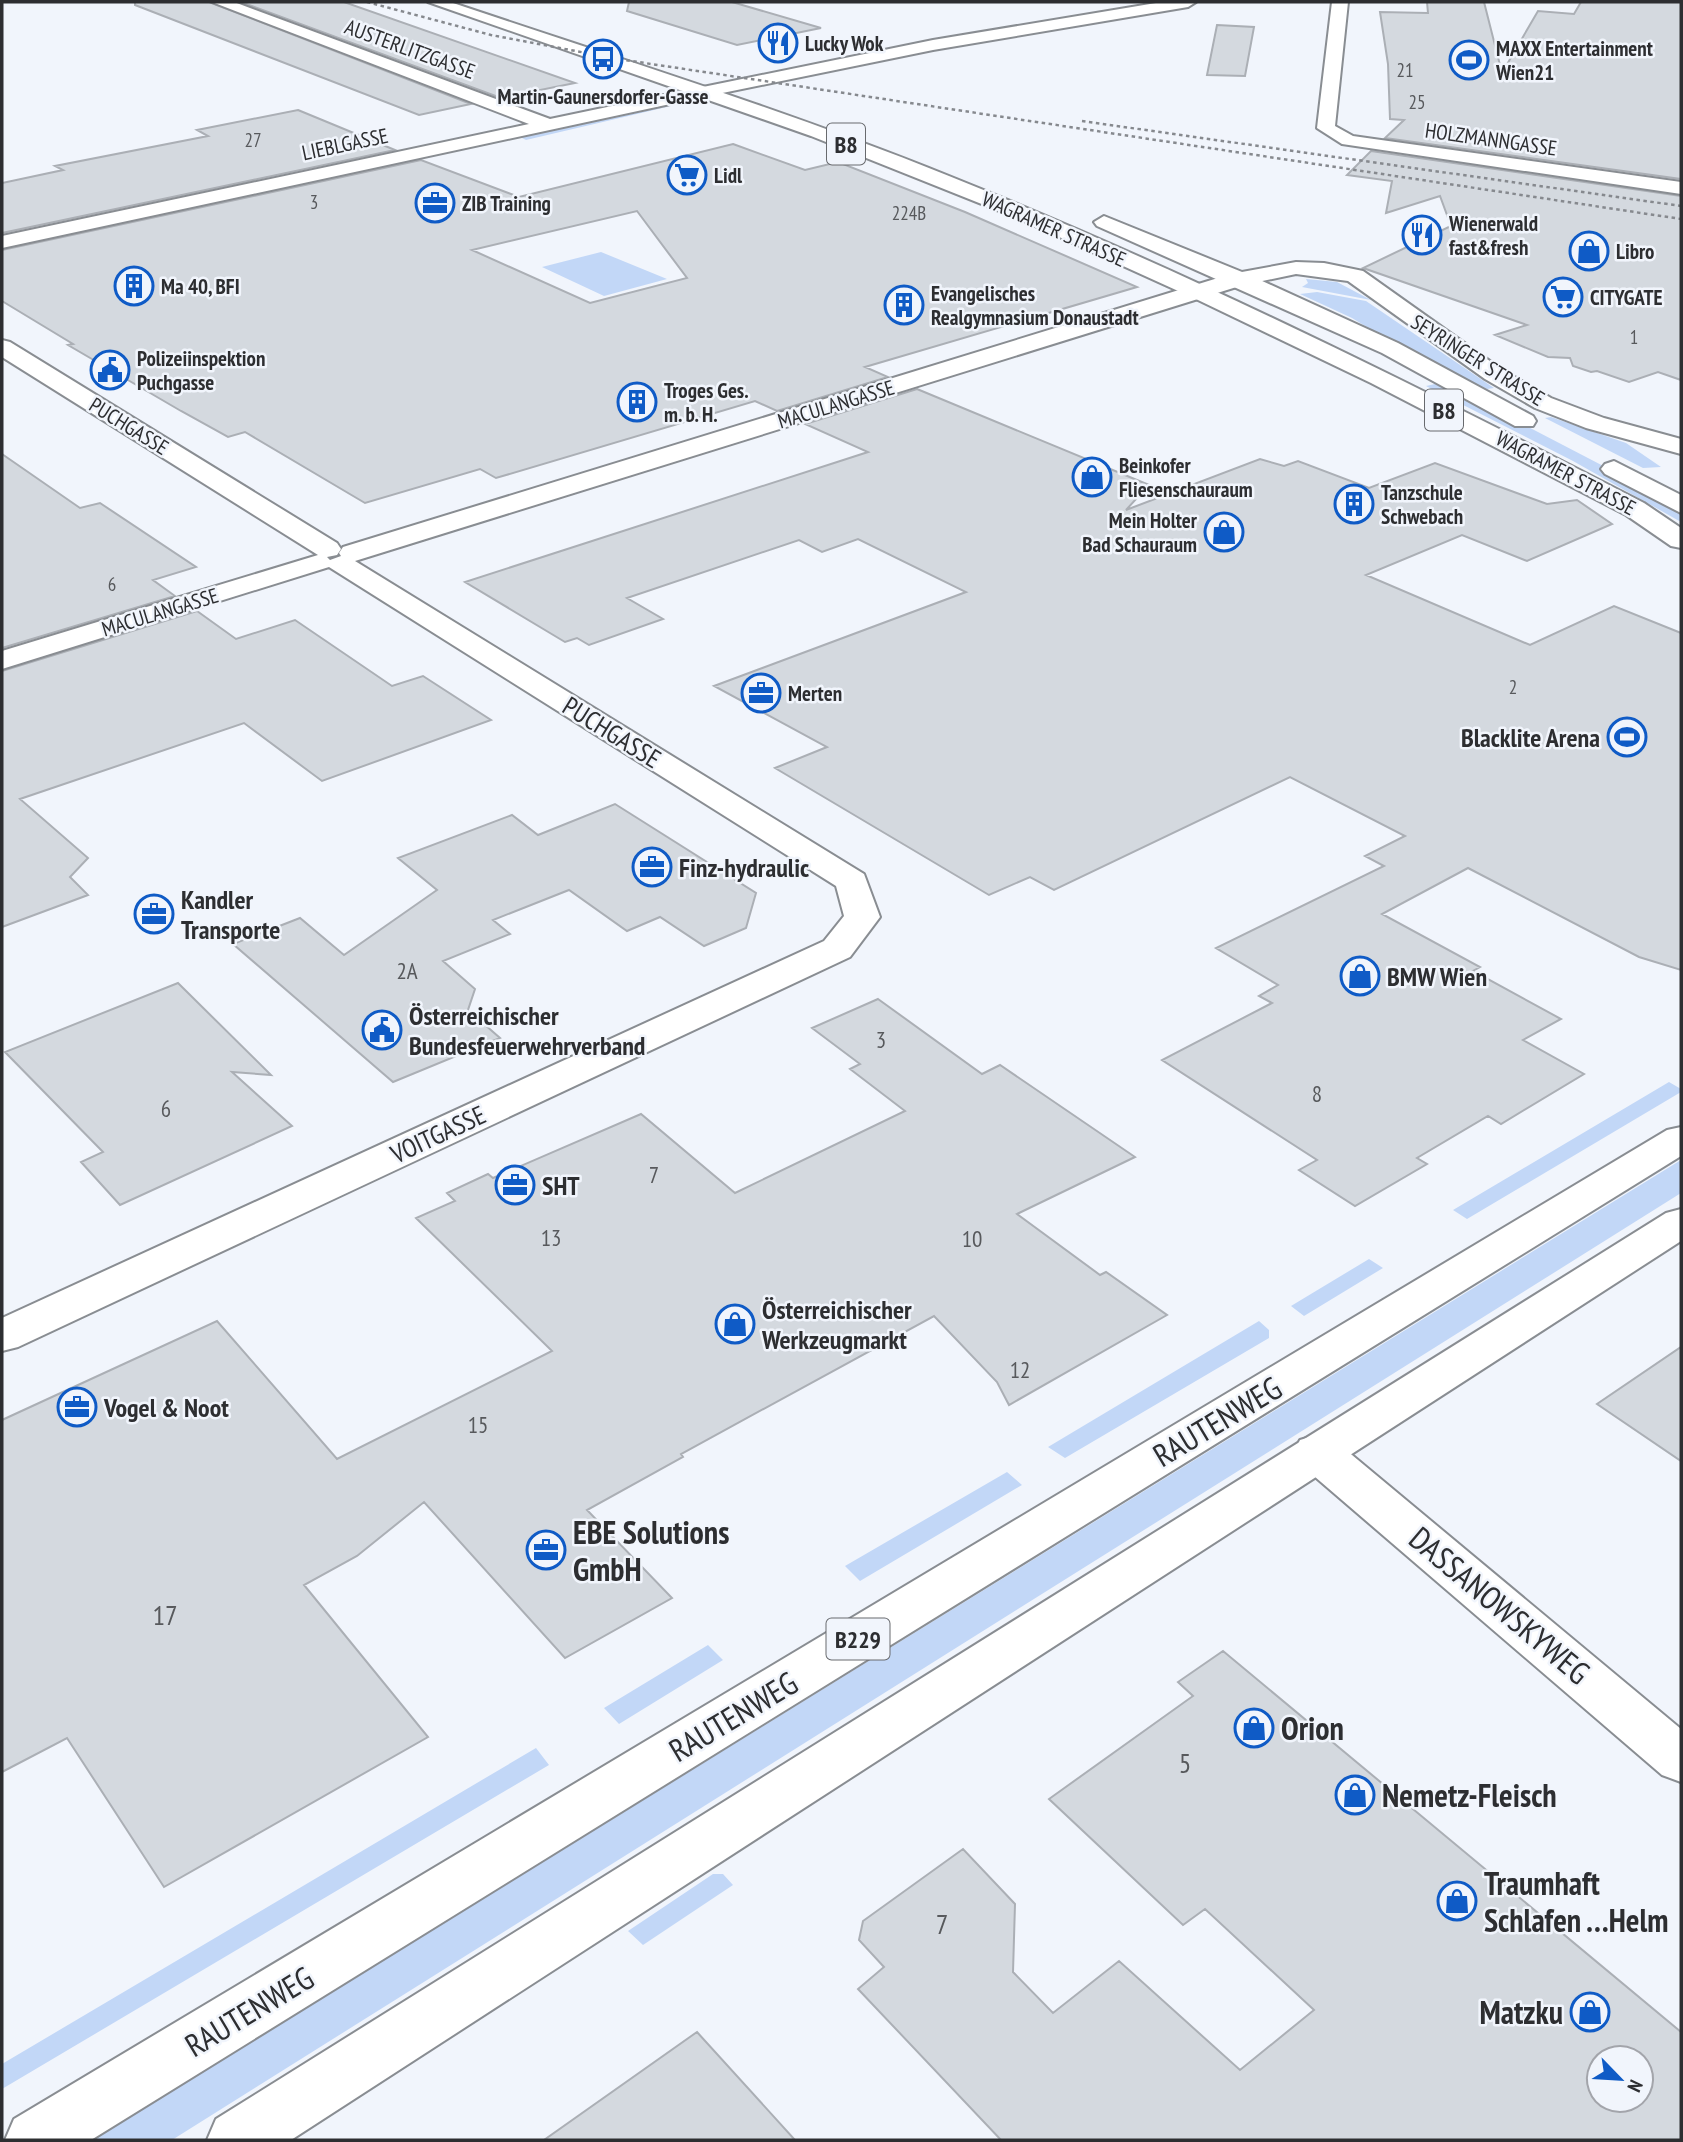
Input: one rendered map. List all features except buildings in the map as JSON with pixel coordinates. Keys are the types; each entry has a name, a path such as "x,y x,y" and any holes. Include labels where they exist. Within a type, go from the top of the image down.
{"street":[{"name":"AUSTERLITZGASSE","path":"220,2 546,124"},
{"name":"WAGRAMER STRASSE","path":"436,2 698,93 756,110 942,180 1201,292 1485,430 1635,509 1681,540"},
{"path":"482,2 659,59"},
{"path":"698,93 933,45 1188,2"},
{"name":"HOLZMANNGASSE","path":"1340,2 1326,128 1348,140 1681,188"},
{"name":"B8","path":"711,75 923,151"},
{"name":"LIEBLGASSE","path":"2,242 698,93"},
{"name":"WAGRAMER STRASSE","path":"1084,214 1239,279 1390,348 1548,434"},
{"name":"SEYRINGER STRASSE","path":"1239,279 1282,270 1324,269 1364,281 1493,374 1543,403 1595,423 1681,447"},
{"name":"MACULANGASSE","path":"2,660 1239,279"},
{"name":"PUCHGASSE","path":"2,346 852,881 862,917"},
{"name":"WAGRAMER STRASSE","path":"1595,459 1681,505"},
{"name":"VOITGASSE","path":"2,1336 837,950 862,917"},
{"name":"RAUTENWEG","path":"36,2140 1681,1139"},
{"path":"238,2140 1681,1222"},
{"name":"DASSANOWSKYWEG","path":"1317,1452 1681,1760"}],"shaded area":[{"path":"688,102 526,140 520,137 527,133 556,130"},
{"path":"601,252 667,279 604,296 542,267"},
{"path":"1306,279 1337,282 1371,300 1302,287 1308,283"},
{"path":"1317,292 1366,301 1494,388 1487,389 1396,345 1352,318 1300,294"},
{"path":"1435,384 1511,418 1661,496 1681,509 1681,522 1573,461 1426,386"},
{"path":"1551,417 1626,443 1661,467 1643,468 1545,418"},
{"path":"1669,1082 1681,1089 1681,1092 1467,1219 1453,1210"},
{"path":"1681,1160 1681,1193 172,2140 92,2140"},
{"path":"1369,1259 1383,1268 1304,1316 1291,1306"},
{"path":"1259,1321 1269,1330 1269,1338 1065,1458 1048,1447"},
{"path":"1007,1472 1022,1485 860,1581 845,1566"},
{"path":"708,1645 723,1660 619,1724 604,1708"},
{"path":"536,1748 549,1765 2,2089 2,2064"},
{"path":"713,1874 723,1874 733,1885 643,1945 628,1931"}],"railway":[{"path":"367,2 491,35 618,59 1681,219"},
{"path":"1082,121 1681,206"}],"place":[{"name":"Lucky Wok","path":"778,43"},
{"name":"Martin-Gaunersdorfer-Gasse","path":"603,59"},
{"name":"MAXX Entertainment Wien21","path":"1469,60"},
{"name":"Lidl","path":"687,175"},
{"name":"ZIB Training","path":"435,203"},
{"name":"Wienerwald fast&fresh","path":"1422,235"},
{"name":"Libro","path":"1589,251"},
{"name":"Ma 40, BFI","path":"134,286"},
{"name":"CITYGATE","path":"1563,297"},
{"name":"Evangelisches Realgymnasium Donaustadt","path":"904,305"},
{"name":"Polizeiinspektion Puchgasse","path":"110,370"},
{"name":"Troges Ges. m. b. H.","path":"637,402"},
{"name":"Beinkofer Fliesenschauraum","path":"1092,477"},
{"name":"Tanzschule Schwebach","path":"1354,504"},
{"name":"Mein Holter Bad Schauraum","path":"1224,532"},
{"name":"Merten","path":"761,693"},
{"name":"Blacklite Arena","path":"1627,737"},
{"name":"Finz-hydraulic","path":"652,867"},
{"name":"Kandler Transporte","path":"154,914"},
{"name":"BMW Wien","path":"1360,976"},
{"name":"Österreichischer Bundesfeuerwehrverband","path":"382,1030"},
{"name":"SHT","path":"515,1185"},
{"name":"Österreichischer Werkzeugmarkt","path":"735,1324"},
{"name":"Vogel & Noot","path":"77,1407"},
{"name":"EBE Solutions GmbH","path":"546,1550"},
{"name":"Orion","path":"1254,1728"},
{"name":"Nemetz-Fleisch","path":"1355,1795"},
{"name":"Traumhaft Schlafen …Helm","path":"1457,1901"},
{"name":"Matzku","path":"1590,2012"}]}
